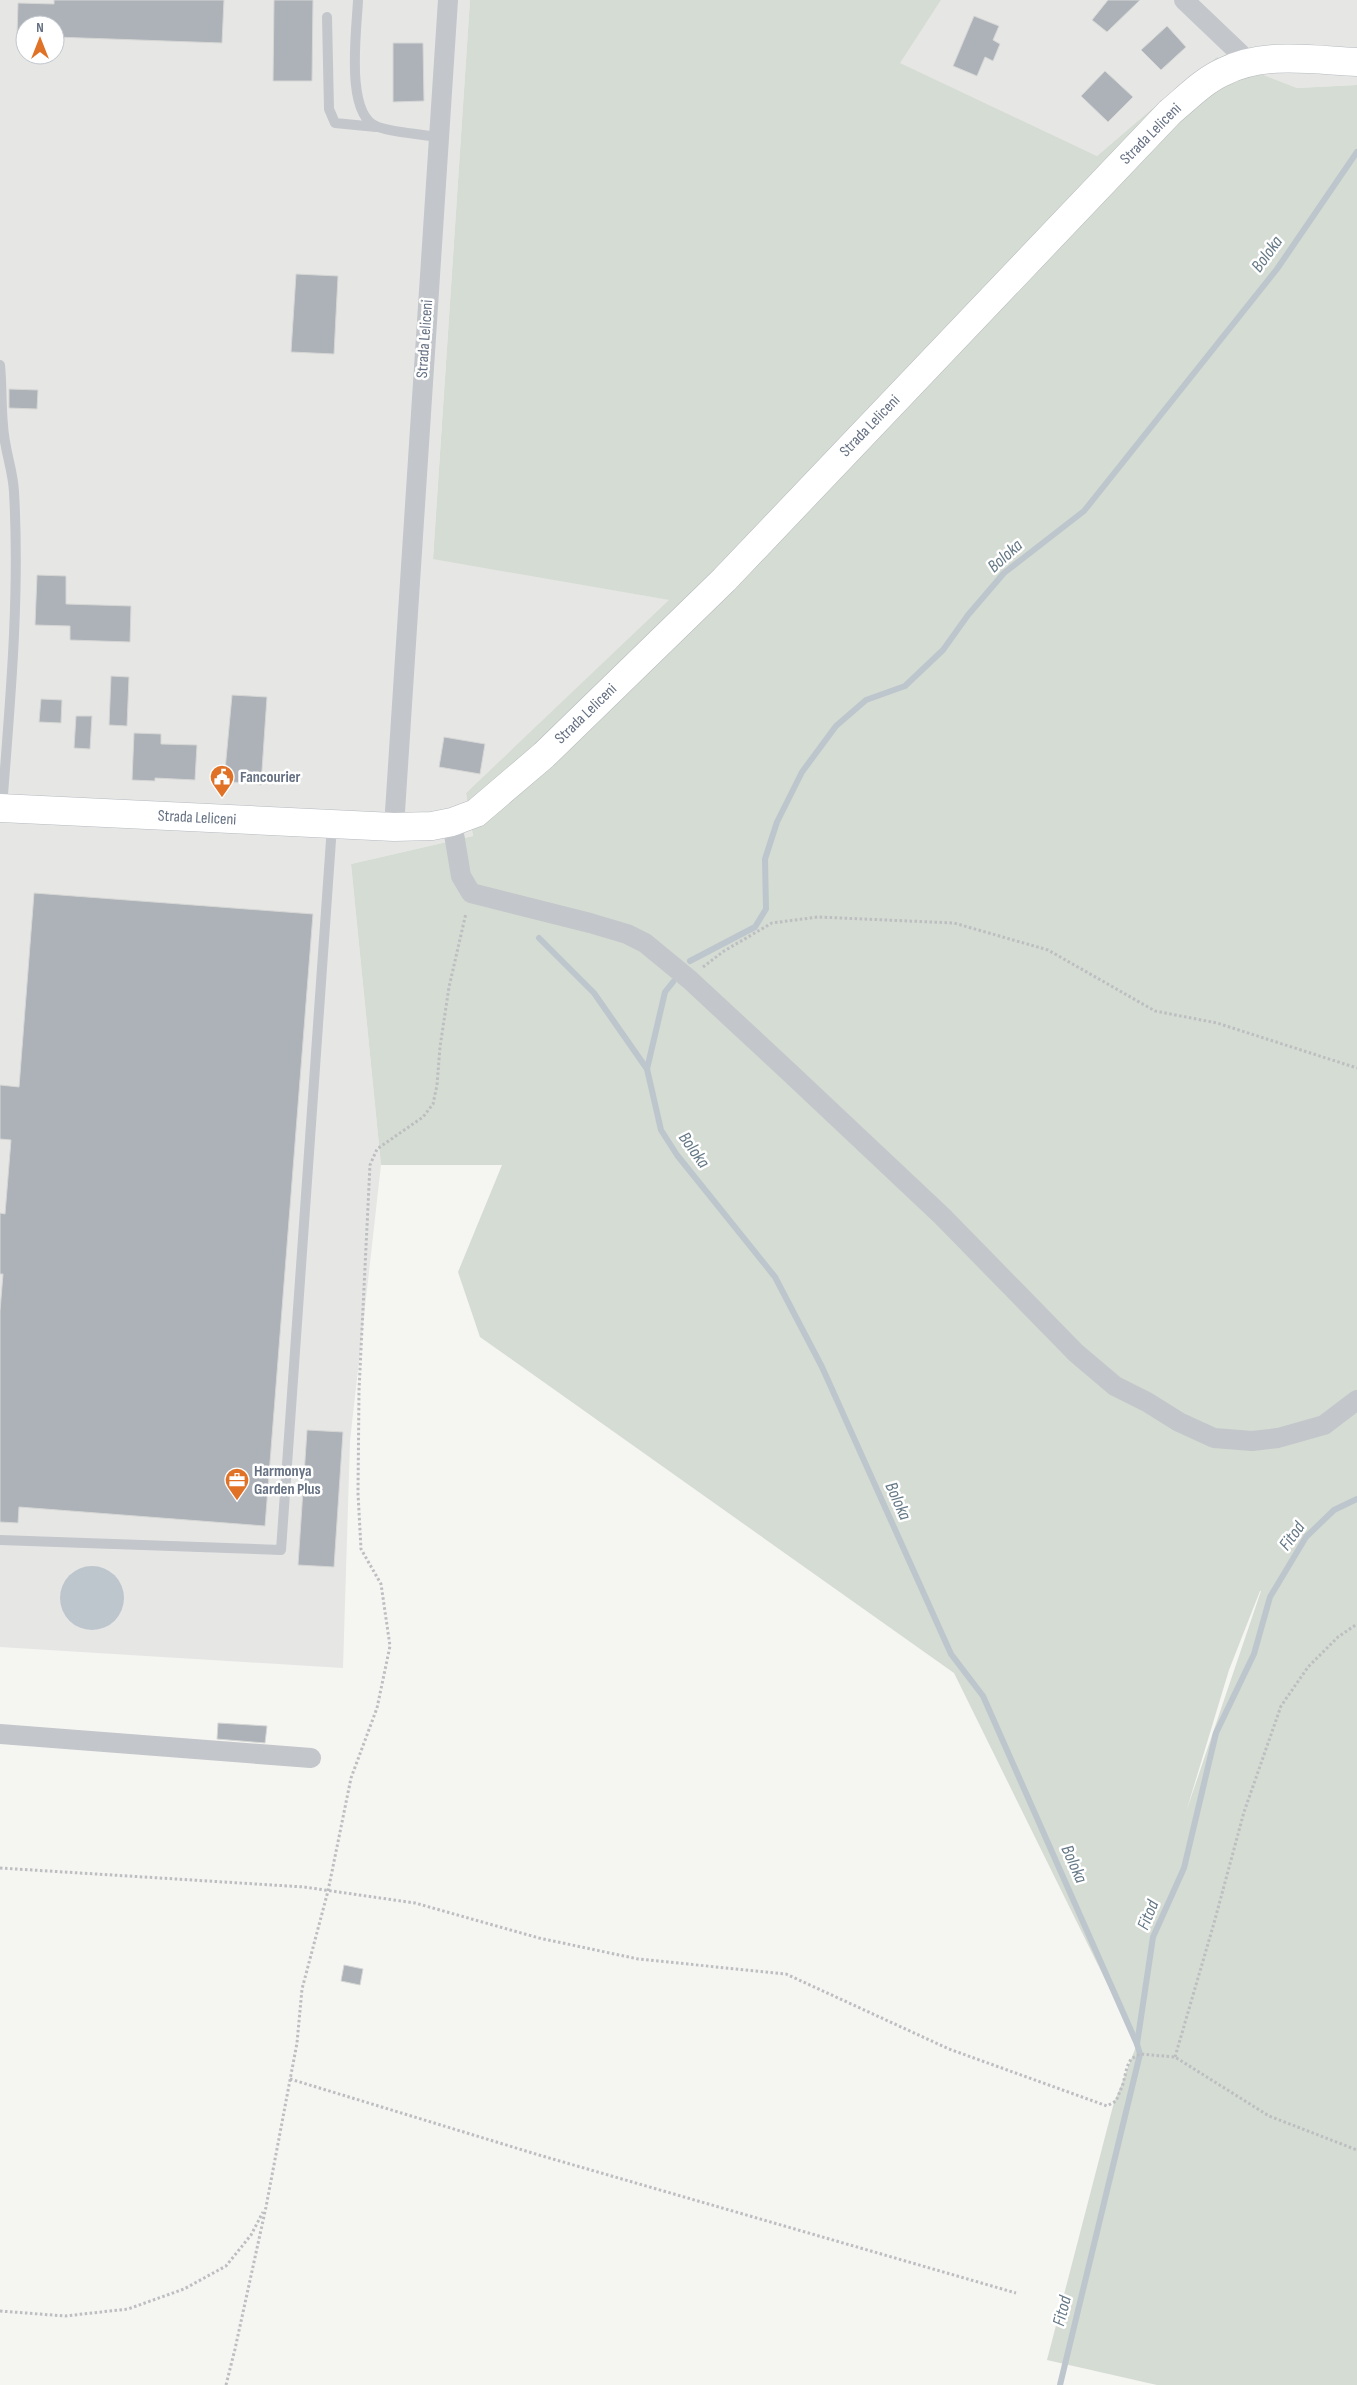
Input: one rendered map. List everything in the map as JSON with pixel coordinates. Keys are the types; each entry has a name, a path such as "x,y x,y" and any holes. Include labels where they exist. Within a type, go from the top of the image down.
{"main road":[{"name":"Strada Leliceni","path":"1,808 394,827 432,826 452,822 476,813 544,755 710,593 1170,112 1216,76 1249,62 1272,58 1357,62"}],"street":[{"name":"Strada Leliceni","path":"394,827 448,0"},
{"path":"1184,0 1249,62"},
{"path":"452,822 462,876 471,893 627,934 645,943 690,980 942,1216 1076,1353 1116,1386 1147,1402 1178,1422 1214,1438 1252,1441 1278,1438 1324,1425 1355,1405"},
{"path":"0,1734 311,1758"}],"lane":[{"path":"358,0 355,91 361,112 376,127"},
{"path":"328,17 329,109 335,123 376,127 439,137"},
{"path":"0,365 2,424 5,449 12,468 16,524 15,594 1,808"},
{"path":"0,1540 281,1550 332,825"}],"path":[{"path":"226,2385 236,2349 266,2208 297,2043 302,1989 328,1891 351,1778 377,1708 390,1646 380,1584 361,1549 358,1493 359,1390 370,1165 377,1149 423,1117 433,1104 438,1084 440,1047 449,987 471,893"},
{"path":"690,980 724,951 772,924 818,917 954,924 1048,950 1155,1011 1217,1023 1357,1068"},
{"path":"1175,2057 1244,1812 1280,1706 1308,1667 1338,1637 1357,1624"},
{"path":"0,1868 295,1887 328,1891 415,1903 539,1938 638,1959 786,1974 949,2049 1107,2106 1116,2101 1131,2059 1140,2054 1175,2057 1269,2116 1357,2150"},
{"path":"290,2078 540,2155 1016,2293"},
{"path":"0,2311 64,2316 128,2309 184,2289 226,2266 251,2235 266,2208"}],"shaded area":[{"path":"0,0 470,0 433,558 670,600 466,793 473,836 351,864 381,1165 350,1441 343,1668 0,1647"},
{"path":"470,0 941,0 900,63 1097,156 1168,95 1217,57 1297,88 1357,85 1357,2385 1157,2385 1047,2360 1113,2106 1137,2044 954,1673 480,1337 458,1272 502,1165 381,1165 351,864 473,836 466,793 669,600 433,559","holes":["1261,1591 1186,1812 1229,1670"]},
{"path":"941,0 1357,0 1357,85 1297,88 1217,57 1168,95 1097,156 899,63"},
{"path":"92,1566 110,1572 118,1580 124,1598 118,1616 110,1624 92,1630 74,1624 66,1616 60,1598 66,1580 74,1572"}],"building":[{"path":"54,0 224,0 222,43 65,37 65,15 18,15 18,3 54,4"},
{"path":"274,0 313,0 312,81 273,81"},
{"path":"1108,0 1140,0 1107,32 1092,20"},
{"path":"974,16 999,26 993,40 1000,44 993,61 985,57 977,76 953,66"},
{"path":"1167,26 1186,47 1161,70 1141,50"},
{"path":"393,43 423,43 424,101 393,102"},
{"path":"1105,71 1133,97 1108,122 1081,96"},
{"path":"296,274 338,276 334,354 291,352"},
{"path":"9,389 38,390 37,409 9,408"},
{"path":"37,575 66,576 66,604 131,606 130,642 70,640 70,626 35,625"},
{"path":"111,676 129,677 127,726 109,725"},
{"path":"232,695 267,697 261,785 224,781"},
{"path":"41,699 62,700 61,723 39,722"},
{"path":"76,716 92,716 90,749 74,748"},
{"path":"134,733 161,734 161,744 197,745 195,780 155,778 155,781 132,780"},
{"path":"444,737 485,744 480,774 439,767"},
{"path":"34,893 313,914 265,1526 19,1507 18,1523 0,1522 0,1311 3,1274 0,1274 0,1213 5,1214 11,1140 0,1139 0,1085 19,1087"},
{"path":"307,1430 343,1432 334,1567 298,1565"},
{"path":"218,1723 267,1726 265,1743 217,1739"},
{"path":"344,1965 363,1969 360,1985 341,1981"}],"waterway":[{"name":"Boloka","path":"690,961 755,927 766,909 765,859 777,822 802,772 836,726 866,700 905,686 943,650 968,615 1004,573 1084,511 1277,269 1357,152"},
{"path":"539,938 594,993 647,1069"},
{"name":"Boloka","path":"673,982 665,992 647,1069 661,1130 677,1155 775,1277 822,1367 951,1654 983,1696 1137,2044"},
{"name":"Fitod","path":"1060,2385 1140,2054 1137,2044 1153,1937 1184,1868 1216,1733 1254,1654 1270,1597 1306,1537 1334,1510 1357,1499"}],"place":[{"name":"Fancourier","path":"222,798"},
{"name":"Harmonya Garden Plus","path":"237,1501"}]}
